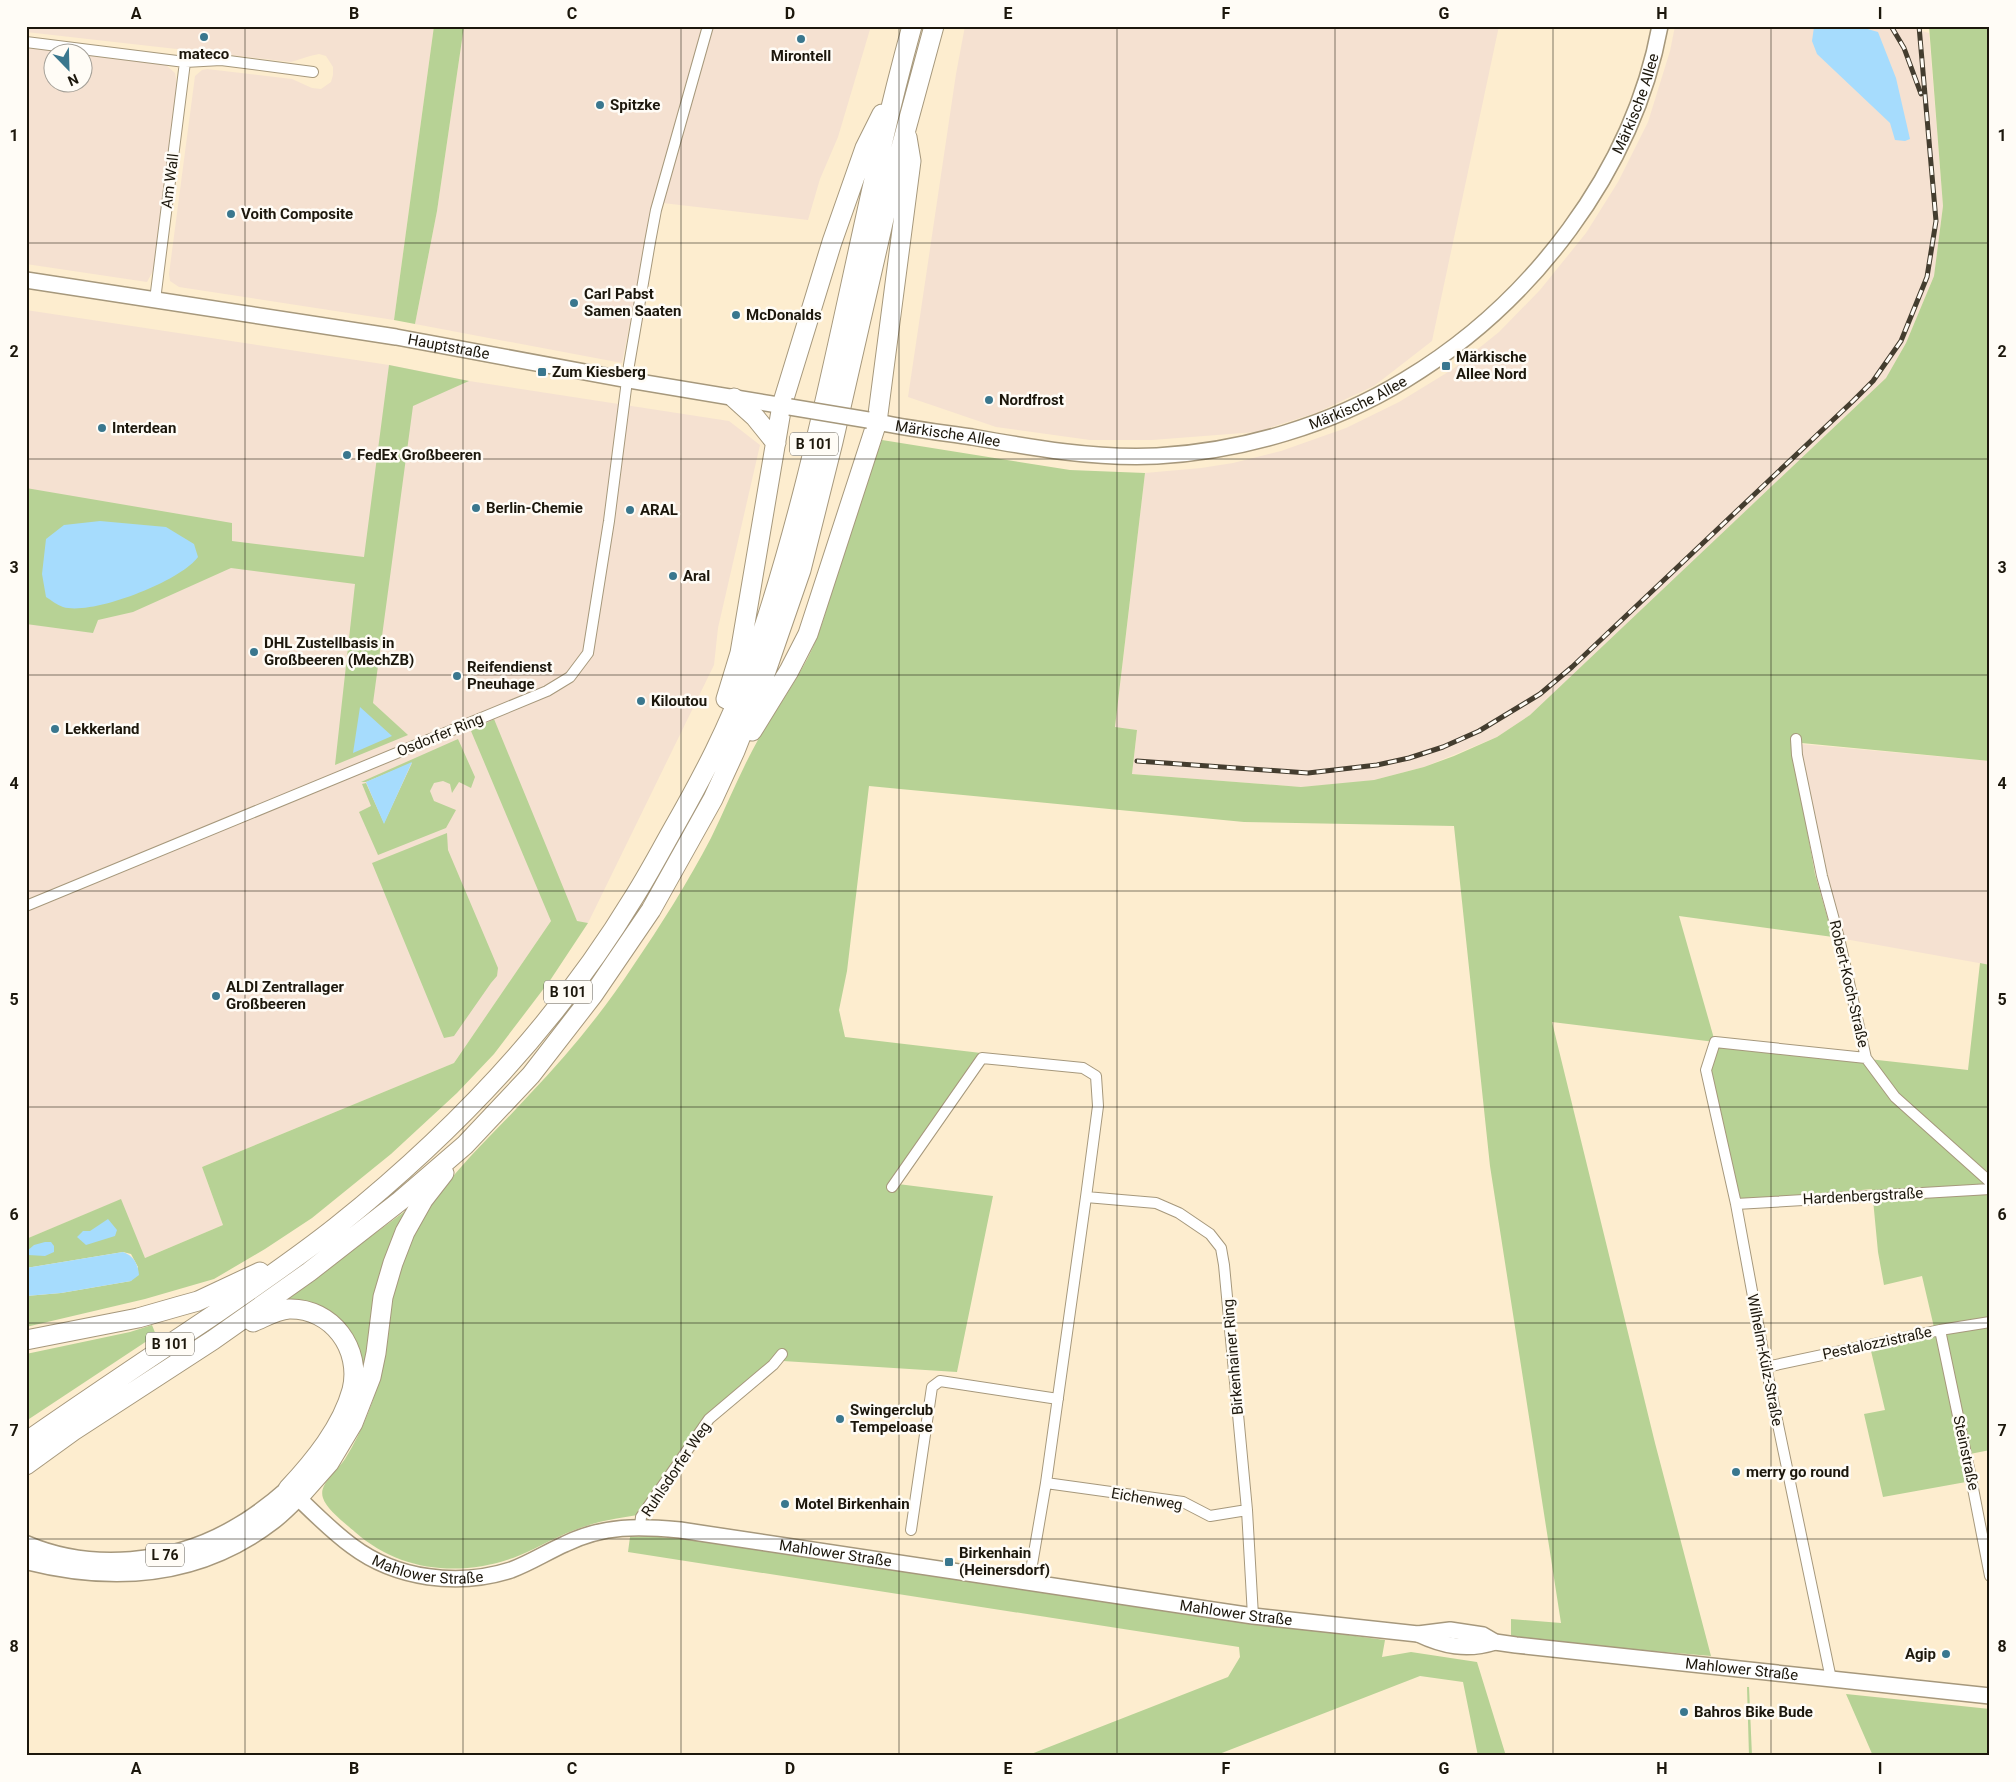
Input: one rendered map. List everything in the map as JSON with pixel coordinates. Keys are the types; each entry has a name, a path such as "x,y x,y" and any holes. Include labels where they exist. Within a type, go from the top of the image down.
{"highway":[{"name":"B 101","path":"26,1442 313,1245 402,1170 456,1119 511,1061 576,983 634,897 718,747 749,672 783,564 815,440 894,89 912,26"},
{"name":"B 101","path":"26,1465 73,1431 213,1340 309,1272 362,1232 465,1144 531,1075 616,962 651,910 713,799 735,751 763,680 801,570 833,442 896,166 934,26"},
{"path":"697,787 723,712 740,653 776,443 832,242 862,156 894,89"},
{"path":"735,751 748,737 774,697 790,671 808,634 872,421 911,161 907,131"},
{"path":"734,398 763,425 776,443"},
{"path":"293,1493 329,1463 353,1423 371,1377 376,1353 382,1296 392,1263 405,1232 423,1200 465,1144"},
{"path":"26,1340 138,1318 180,1306 240,1281 266,1269 288,1255 313,1245"},
{"path":"213,1340 273,1312 287,1309 315,1314 332,1324 342,1334 347,1343 354,1366 353,1383 349,1399 321,1450 293,1493"}],"main road":[{"name":"L 76","path":"26,1544 61,1556 96,1560 149,1559 195,1546 232,1530 293,1493"},
{"name":"L 76","path":"26,1561 56,1569 103,1574 156,1572 196,1562 239,1544 274,1521 293,1493"}],"street":[{"path":"628,380 656,210 708,26"},
{"name":"Märkische Allee","path":"872,421 1045,450 1085,454 1156,456 1212,450 1267,438 1315,423 1352,408 1404,381 1440,358 1489,317 1528,279 1554,250 1578,218 1623,138 1637,105 1660,26"},
{"path":"26,42 185,62 221,60 313,72"},
{"name":"Am Wall","path":"155,300 185,62"},
{"name":"Hauptstraße","path":"26,280 396,337 628,380 872,421"},
{"name":"Osdorfer Ring","path":"26,906 547,691 570,677 588,653 628,380"},
{"name":"Robert-Koch-Straße","path":"1796,739 1797,754 1822,876 1839,938 1866,1058 1895,1097 1990,1182"},
{"name":"Wilhelm-Külz-Straße","path":"1830,1679 1766,1367 1736,1204 1706,1070 1715,1042 1866,1058"},
{"path":"892,1187 982,1058 1083,1068 1096,1076 1098,1106 1086,1197 1046,1483 1029,1582"},
{"name":"Hardenbergstraße","path":"1736,1204 1990,1189"},
{"name":"Birkenhainer Ring","path":"1086,1197 1156,1203 1179,1213 1210,1234 1221,1248 1247,1510 1252,1616"},
{"name":"Pestalozzistraße","path":"1766,1367 1940,1330 1990,1322"},
{"name":"Steinstraße","path":"1940,1330 1972,1478 1990,1576"},
{"name":"Ruhlsdorfer Weg","path":"640,1526 641,1518 710,1419 773,1365 782,1354"},
{"path":"911,1530 932,1387 940,1381 1058,1399"},
{"name":"Eichenweg","path":"1046,1483 1183,1502 1210,1516 1247,1510"},
{"name":"Mahlower Straße","path":"293,1493 351,1546 374,1560 408,1573 455,1579 485,1576 511,1570 586,1536 605,1530 640,1526 680,1530 1252,1616 1418,1634 1450,1630 1483,1634 1495,1642 1990,1696"}],"shaded area":[{"path":"26,26 434,26 394,320 179,287 170,281 169,274 195,76 202,70 207,69 292,79 312,88 321,89 331,82 333,75 333,67 326,56 319,54 291,62 26,32"},
{"path":"464,26 871,26 838,137 820,179 808,220 654,202 622,363 415,324 437,211"},
{"path":"965,26 1499,26 1432,341 1374,386 1316,413 1256,432 1152,440 1090,440 996,427 908,397 956,74"},
{"path":"1675,26 1904,26 1929,33 1943,206 1934,276 1906,343 1886,378 1550,697 1530,715 1497,737 1424,767 1374,780 1341,784 1301,787 1132,774 1137,730 1115,728 1145,473 1233,463 1281,451 1346,428 1399,402 1453,369 1499,332 1540,290 1586,233 1618,182 1648,122 1670,51"},
{"path":"26,48 42,50 42,92 92,92 92,56 166,65 175,73 177,85 153,271 147,282 26,264"},
{"path":"26,310 389,365 469,381 729,421 760,445 718,628 714,665 588,923 551,921 454,1063 202,1167 223,1225 145,1258 120,1200 26,1239"},
{"path":"1800,744 1990,761 1990,965 1839,938 1828,875 1814,823"}],"green space":[{"path":"434,26 464,26 437,211 415,324 394,320"},
{"path":"1929,26 1990,26 1990,761 1791,742 1815,874 1833,937 1679,916 1715,1042 1552,1022 1655,1443 1711,1656 1511,1639 1511,1619 1561,1623 1490,1166 1454,826 1244,822 869,786 847,971 839,1010 845,1037 981,1053 890,1183 993,1196 957,1372 783,1361 709,1419 645,1514 583,1527 518,1556 497,1563 454,1569 412,1563 392,1556 355,1532 332,1512 323,1498 322,1493 326,1482 352,1448 373,1401 386,1351 393,1295 399,1269 415,1232 428,1210 459,1170 584,1033 643,951 684,887 711,838 752,750 799,675 813,648 882,440 1070,470 1145,473 1115,727 1137,730 1132,774 1301,787 1374,780 1424,767 1454,756 1497,737 1530,715 1886,378 1906,343 1934,276 1943,206"},
{"path":"389,365 469,381 413,406 373,703 408,735 335,765 355,584 231,568 133,612 98,620 93,633 26,624 26,488 232,523 232,541 364,557"},
{"path":"494,719 577,921 588,923 551,979 494,1054 457,1093 391,1154 312,1218 214,1279 145,1299 26,1327 26,1296 61,1293 131,1281 138,1267 131,1254 123,1252 26,1268 26,1239 121,1199 145,1258 223,1225 202,1167 454,1063 551,921 471,731"},
{"path":"458,739 475,777 471,788 459,782 452,793 450,784 443,781 434,783 430,791 434,801 456,810 446,828 378,855 359,812 371,806 362,784 366,783 384,823 412,763 366,782 361,782"},
{"path":"447,833 448,850 498,968 497,976 454,1036 444,1038 372,863"},
{"path":"1980,963 1990,965 1990,1450 1960,1456 1966,1482 1883,1497 1864,1414 1885,1410 1871,1351 1936,1336 1922,1276 1884,1285 1878,1252 1872,1189 1738,1202 1711,1070 1715,1042 1968,1070"},
{"path":"408,1209 371,1351 340,1428 352,1340 279,1304"},
{"path":"152,1325 156,1335 26,1421 26,1354 130,1332"},
{"path":"649,1536 691,1540 1186,1613 1385,1640 1382,1657 1411,1652 1477,1662 1506,1756 1478,1756 1463,1682 1420,1676 1214,1756 1026,1756 1228,1677 1240,1657 1239,1647 628,1552 630,1537"},
{"path":"1747,1687 1749,1687 1752,1756 1749,1756"},
{"path":"1846,1694 1990,1709 1990,1756 1873,1756"}],"water":[{"path":"1857,26 1878,32 1896,78 1910,139 1905,141 1895,140 1890,123 1817,54 1812,41 1814,27"},
{"path":"100,521 166,527 194,544 198,557 174,576 135,594 94,606 63,607 46,597 42,574 46,539 64,525"},
{"path":"360,707 392,736 353,753"},
{"path":"412,762 384,824 366,782"},
{"path":"108,1219 117,1230 115,1236 86,1245 77,1237 83,1231 90,1231"},
{"path":"51,1242 54,1246 54,1252 45,1256 28,1255 27,1251 34,1245"},
{"path":"123,1252 133,1258 138,1267 139,1275 131,1281 61,1293 26,1296 26,1268"}],"railway":[{"path":"1891,26 1904,48 1921,94"},
{"path":"1137,761 1308,773 1377,765 1409,758 1443,747 1479,731 1540,694 1572,667 1853,401 1873,381 1901,341 1927,277 1936,221 1919,26"}],"place":[{"name":"mateco","path":"204,37"},
{"name":"Mirontell","path":"801,39"},
{"name":"Spitzke","path":"600,105"},
{"name":"Voith Composite","path":"231,214"},
{"name":"Carl Pabst Samen Saaten","path":"574,303"},
{"name":"McDonalds","path":"736,315"},
{"name":"Märkische Allee Nord","path":"1446,366"},
{"name":"Zum Kiesberg","path":"542,372"},
{"name":"Nordfrost","path":"989,400"},
{"name":"Interdean","path":"102,428"},
{"name":"FedEx Großbeeren","path":"347,455"},
{"name":"Berlin-Chemie","path":"476,508"},
{"name":"ARAL","path":"630,510"},
{"name":"Aral","path":"673,576"},
{"name":"DHL Zustellbasis in Großbeeren (MechZB)","path":"254,652"},
{"name":"Reifendienst Pneuhage","path":"457,676"},
{"name":"Kiloutou","path":"641,701"},
{"name":"Lekkerland","path":"55,729"},
{"name":"ALDI Zentrallager Großbeeren","path":"216,996"},
{"name":"Swingerclub Tempeloase","path":"840,1419"},
{"name":"merry go round","path":"1736,1472"},
{"name":"Motel Birkenhain","path":"785,1504"},
{"name":"Birkenhain (Heinersdorf)","path":"949,1562"},
{"name":"Agip","path":"1946,1654"},
{"name":"Bahros Bike Bude","path":"1684,1712"}]}
